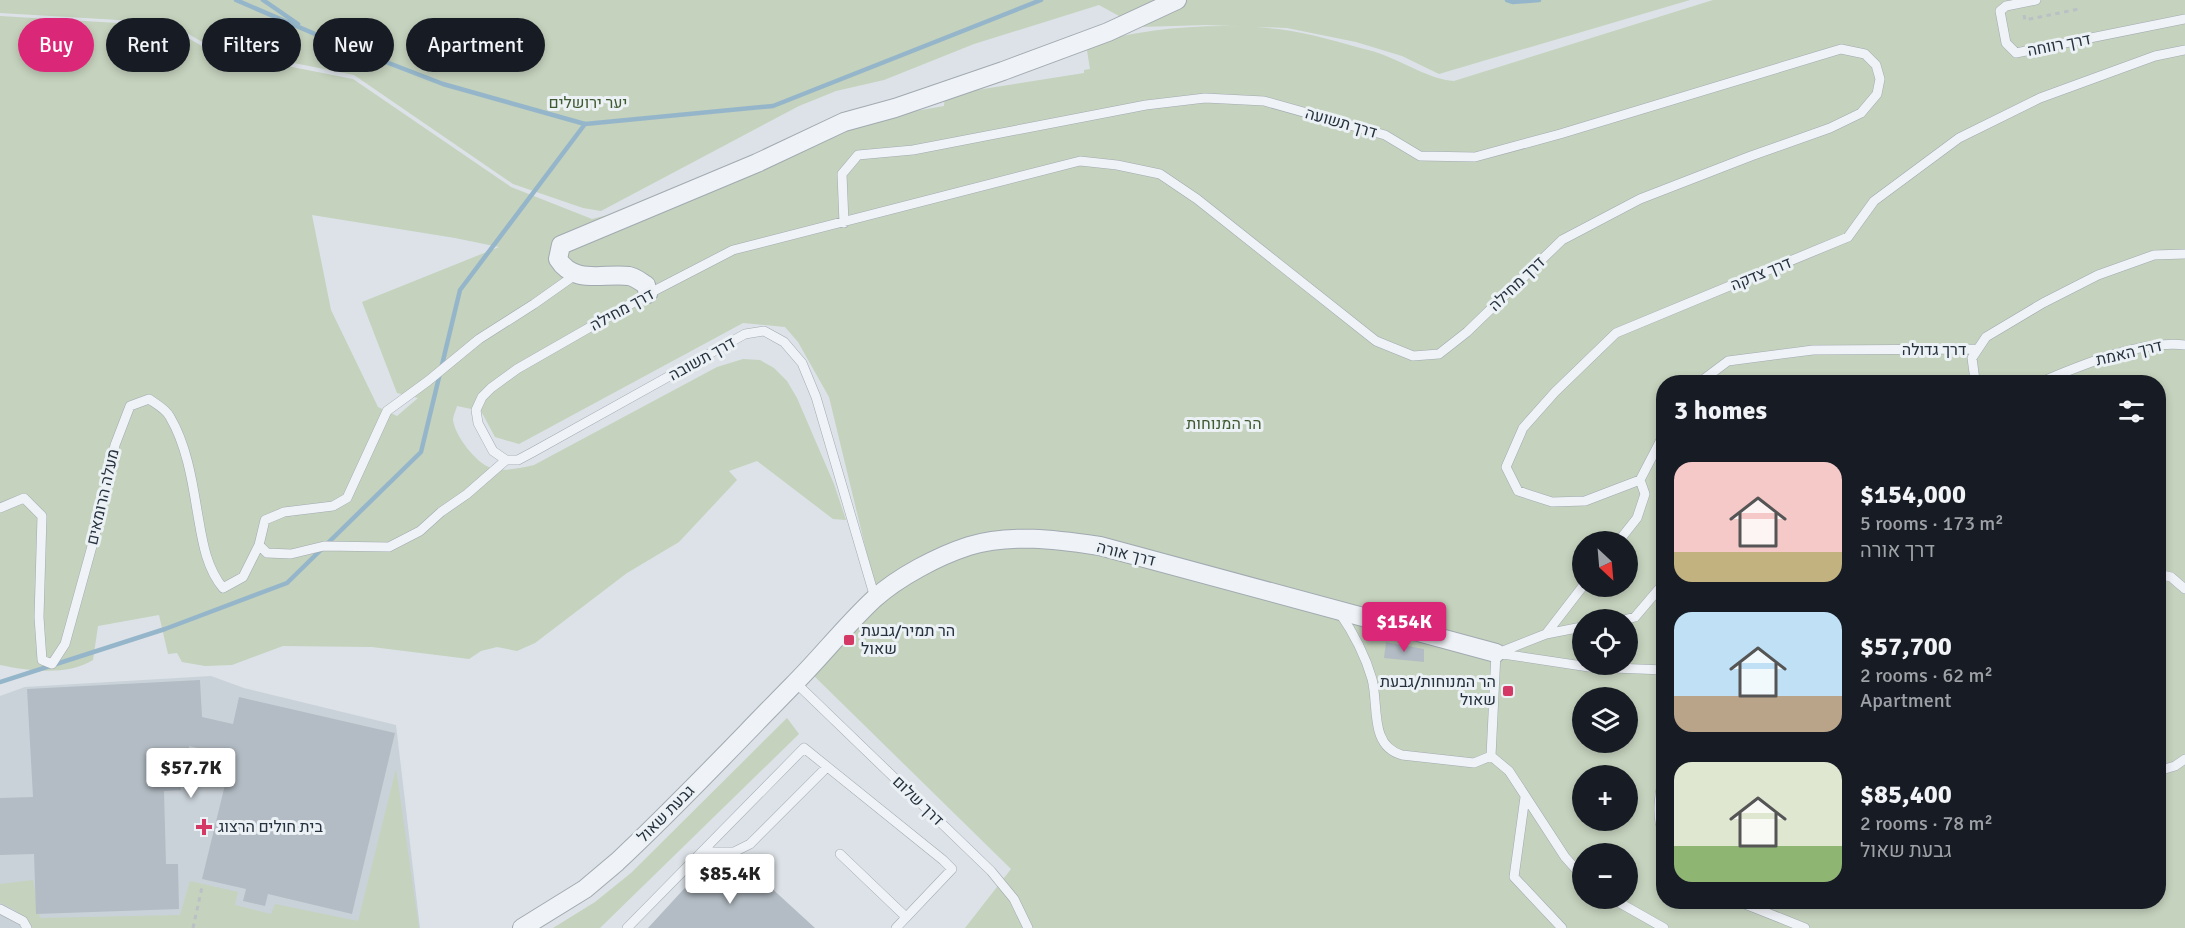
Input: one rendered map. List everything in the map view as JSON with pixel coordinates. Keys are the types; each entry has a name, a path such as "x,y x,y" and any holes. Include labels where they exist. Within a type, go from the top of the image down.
{"street":[{"path":"648,294 646,285 631,276 575,274 564,269 558,259 561,245 757,163 844,122 895,108 1014,67 1108,32 1177,0"},
{"name":"דרך אורה","path":"796,683 875,598 901,579 938,558 970,545 1006,540 1051,540 1100,546 1496,654"},
{"name":"גבעת שאול","path":"522,928 585,889 617,862 796,683"}],"lane":[{"name":"דרך רווחה","path":"2036,0 2006,6 2000,11 2006,43 2016,53 2185,19"},
{"name":"דרך תשועה","path":"844,223 842,174 858,155 913,150 1146,105 1205,98 1264,101 1385,135 1420,156 1475,157 1560,135 1841,49 1865,54 1876,65"},
{"name":"דרך צדקה","path":"1640,480 1585,501 1552,502 1518,491 1506,467 1523,428 1616,333 1848,237 1874,201 1959,138 2040,98 2155,56 2185,50"},
{"name":"דרך מחילה","path":"506,460 493,451 478,423 476,410 482,397 517,369 648,294 733,250 1080,161 1117,165 1160,174 1197,200 1376,341 1413,356 1439,354 1467,332 1562,240 1640,199 1830,128 1861,113 1877,94 1880,79 1876,65"},
{"name":"דרך גדולה","path":"1709,375 1728,361 1813,350 1978,350 1986,337 2043,303 2098,275 2154,255 2185,254"},
{"path":"506,460 420,531 389,547 324,546 291,554 267,553 259,545 265,520 284,512 333,506 347,498 387,411 479,339 534,304 575,274"},
{"name":"דרך תשובה","path":"506,460 518,460 745,334 764,331 784,342 802,363 816,397 875,598"},
{"name":"דרך האמת","path":"2058,375 2099,358 2170,343 2185,345"},
{"path":"1976,375 1972,358 1978,350"},
{"name":"מעלה הרומאים","path":"0,508 24,498 42,516 39,617 42,660 52,664 66,644 97,528 115,445 130,406 149,399 170,414 184,450 202,540 212,574 223,588 243,577 259,545"},
{"path":"1626,531 1636,518 1645,494 1640,480 1656,449"},
{"path":"2166,576 2185,589"},
{"path":"1638,613 1656,592"},
{"path":"1546,634 1575,597"},
{"path":"1339,612 1354,637 1368,668 1373,686 1378,731 1387,748 1393,753 1402,755 1474,763 1491,756"},
{"path":"1496,654 1546,634 1572,629"},
{"path":"1496,654 1589,667 1656,670"},
{"path":"1491,756 1496,654"},
{"name":"דרך שלום","path":"796,683 991,871 1014,899 1028,928"},
{"path":"627,928 804,748 952,869 896,928"},
{"path":"1491,756 1509,771 1572,865"},
{"path":"2166,769 2185,759"},
{"path":"702,852 734,852 750,844 827,766"},
{"path":"1525,797 1514,877 1562,928"},
{"path":"840,854 906,917"},
{"path":"0,909 23,921 27,928"},
{"path":"1630,909 1664,928"},
{"path":"1758,909 1805,928"}],"path":[{"path":"2021,3 2025,20 2079,9"},
{"path":"193,928 202,887"}],"shaded area":[{"name":"בית חולים הרצוג","path":"211,676 244,688 396,725 420,928 0,928 0,696 25,687"}],"green space":[{"name":"יער ירושלים","path":"0,0 1690,0 1439,74 1402,56 1356,42 1287,28 1206,25 1139,27 1099,5 974,44 884,80 836,91 799,106 601,211 583,208 513,184 354,75 339,72 394,72 394,18 313,18 313,67 301,64 301,18 202,18 202,42 190,35 190,18 106,19 0,13"},
{"name":"הר המנוחות","path":"1713,0 2185,0 2185,928 965,928 1011,869 808,670 874,583 829,397 798,342 785,327 743,323 519,444 495,437 481,411 457,406 453,418 455,426 467,448 479,461 491,468 502,470 534,465 717,367 743,359 760,360 774,368 787,381 797,398 834,484 846,520 833,519 757,461 729,471 737,480 679,542 627,573 535,643 517,651 497,647 481,651 469,659 372,647 283,646 232,665 205,666 182,662 177,653 168,654 159,615 98,626 93,660 83,665 48,671 0,665 0,16 34,18 18,18 18,72 94,72 94,22 106,22 106,72 190,72 190,39 202,46 202,72 301,72 301,69 353,79 511,187 592,219 686,195 854,122 944,106 945,95 1084,73 1084,70 1090,69 1086,44 1109,38 1157,30 1205,26 1278,29 1372,51 1435,77 1454,81","holes":["312,215 499,247 362,302 397,393 418,398 397,416 378,407 331,310"]},
{"path":"787,718 799,734 600,928 553,928 595,902 631,873"},
{"path":"396,769 419,928 30,928 15,910 0,903 0,884 33,880 40,918 180,915 190,881 238,892 235,905 271,914 275,904 358,921"}],"building":[{"path":"1386,642 1424,649 1424,662 1384,658"},
{"name":"בית חולים הרצוג","path":"200,680 202,717 233,724 239,697 395,733 352,914 268,894 265,906 243,901 246,889 202,879 232,756 189,746 191,777 180,778 181,790 164,791 166,864 178,864 179,909 36,914 34,854 0,855 0,798 33,797 27,689"},
{"path":"746,865 815,928 648,928 705,866 727,886"}],"waterway":[{"path":"236,0 329,40 443,84 585,124 773,106 1041,0"},
{"path":"263,0 289,18"},
{"path":"1507,0 1513,2 1539,0"},
{"path":"0,682 165,629 287,583 421,452 460,290 585,124"}],"place":[{"name":"הר תמיר/גבעת שאול","path":"849,640"},
{"name":"הר המנוחות/גבעת שאול","path":"1508,691"},
{"name":"בית חולים הרצוג","path":"204,827"}]}
